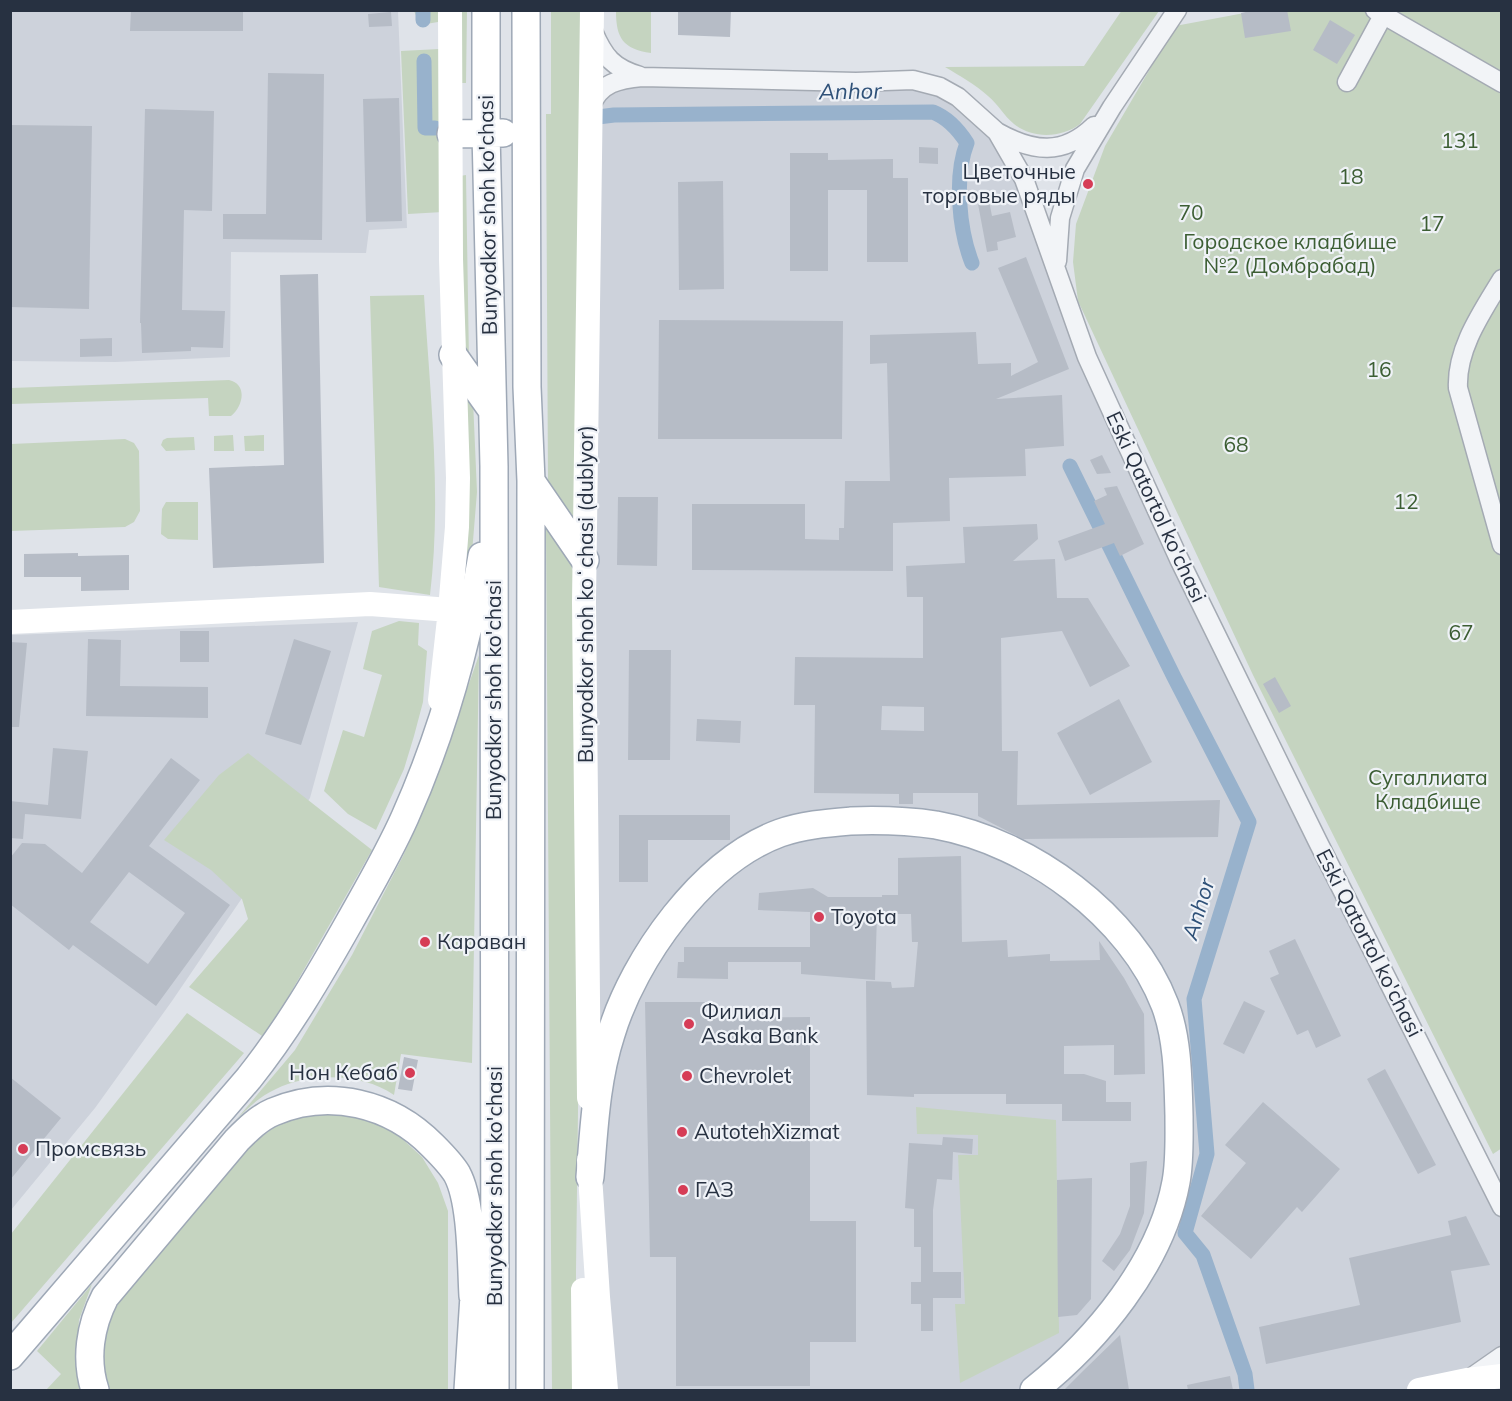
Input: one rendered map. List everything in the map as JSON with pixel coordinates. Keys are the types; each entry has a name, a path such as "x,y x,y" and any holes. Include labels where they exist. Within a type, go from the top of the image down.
{"main road":[{"name":"Bunyodkor shoh ko'chasi","path":"486,10 486,133 494,466 495,1390"},
{"name":"Bunyodkor shoh ko'chasi","path":"526,10 527,387 531,481 530,1390"},
{"path":"451,134 526,132"},
{"path":"453,355 492,410"},
{"path":"10,1356 249,1078 317,980 389,850 405,817 465,645 481,558 494,466"},
{"path":"531,481 585,560"},
{"path":"590,1177 599,1085 611,1033 631,986 657,939 682,908 711,876 746,849 780,833 820,823 868,820 937,826 978,836 1015,852 1080,894 1132,944 1166,1007 1175,1048 1178,1090 1179,1130 1176,1180 1156,1244 1122,1299 1093,1333 1034,1390"},
{"path":"95,1390 89,1349 97,1312 105,1297 237,1140 261,1118 291,1106 325,1101 366,1104 398,1117 434,1147 457,1173 466,1196 473,1296"},
{"path":"468,1390 473,1296 495,1121"}],"street":[{"path":"435,736 457,527 450,10"},
{"path":"1059,281 1057,248 1064,199 1075,169 1112,107 1177,10"},
{"path":"1347,82 1382,12 1502,83"},
{"name":"Eski Qatortol ko'chasi","path":"592,19 600,47 610,61 624,71 642,77"},
{"name":"Bunyodkor shoh koʻchasi (dublyor)","path":"592,19 584,602 590,1177 606,1390"},
{"name":"Eski Qatortol ko'chasi","path":"589,109 600,90 608,85 642,77 856,82 913,80 940,87 958,97 997,132 1024,179 1087,357 1179,559 1318,842 1502,1207"},
{"path":"997,132 1025,145 1043,148 1060,147 1079,139 1092,129 1112,107"},
{"path":"1502,279 1463,353 1458,388 1502,545"},
{"path":"10,622 370,604 450,610"},
{"name":"Bunyodkor shoh koʻchasi (dublyor)","path":"584,1390 582,1296 590,1177"},
{"path":"1467,1380 1502,1356"},
{"path":"1419,1390 1467,1380 1502,1376"}],"shaded area":[{"path":"11,11 398,11 407,228 369,230 366,253 231,252 230,357 115,362 11,361"},
{"path":"930,83 997,132 1087,357 1501,1207 1501,1390 606,1390 598,1297 593,99 608,85"},
{"path":"358,622 310,798 172,1001 95,1108 11,1210 11,635"}],"green space":[{"path":"1122,10 1159,11 1080,124 1065,132 1047,135 1021,129 1010,121 983,92 945,67 1084,66"},
{"path":"414,11 438,11 438,22 420,25"},
{"path":"462,11 467,11 466,83 461,83"},
{"path":"551,11 581,11 578,517 572,519 548,482 546,114 551,114"},
{"path":"616,11 651,11 651,53 634,49 623,41 616,20"},
{"name":"Городское кладбище №2 (Домбрабад)","path":"1255,11 1501,11 1502,1148 1493,1154 1253,675 1078,301 1073,262 1076,224 1105,146 1175,26"},
{"path":"439,49 443,212 408,214 401,51"},
{"path":"466,175 469,361 463,351 460,176"},
{"path":"424,295 435,483 430,595 379,587 370,296"},
{"path":"229,380 239,386 242,396 241,402 231,416 209,416 208,398 11,404 11,388"},
{"path":"463,387 473,400 477,492 472,553 465,580 468,508"},
{"path":"233,435 234,451 214,451 214,436"},
{"path":"264,435 264,451 245,451 244,436"},
{"path":"194,437 195,450 166,451 161,445 167,438"},
{"path":"125,439 134,443 139,451 140,511 134,522 125,527 11,531 11,444"},
{"path":"166,502 198,502 198,540 168,539 161,534 162,509"},
{"path":"546,529 566,551 575,579 579,1032 576,1390 552,1390"},
{"path":"399,621 419,623 418,645 427,651 423,702 404,769 376,830 348,814 324,791 343,730 364,737 382,675 363,669 372,631"},
{"path":"479,655 472,1063 401,1054 394,1095 367,1082 352,1079 336,1077 304,1080 289,1083 265,1095 235,1121 295,1050 352,955 403,856 428,800"},
{"path":"248,753 372,850 265,1038 189,987 248,919 242,899 211,870 164,840 219,775"},
{"path":"187,1013 244,1053 11,1323 11,1234"},
{"path":"916,1107 1056,1120 1059,1333 960,1383 955,1304 965,1304 958,1155 978,1155 978,1135 917,1134"},
{"path":"332,1109 371,1118 398,1135 422,1157 438,1183 448,1211 448,1390 109,1390 104,1370 103,1349 104,1328 109,1308 244,1151 278,1124 294,1117"},
{"path":"92,1284 79,1320 77,1349 83,1390 46,1390 61,1374 37,1351"}],"building":[{"path":"131,10 243,10 243,31 130,31"},
{"path":"678,10 731,10 730,37 678,35"},
{"path":"1255,10 1287,10 1291,31 1245,38 1241,13"},
{"path":"391,12 392,26 369,27 368,14"},
{"path":"1330,20 1355,35 1337,64 1313,50"},
{"path":"268,73 324,74 322,240 223,239 223,214 266,214"},
{"path":"399,98 402,221 366,222 363,99"},
{"path":"145,109 214,111 212,211 184,210 182,310 225,311 223,348 191,347 191,351 142,353 140,323"},
{"path":"10,125 92,126 89,309 10,307"},
{"path":"919,147 938,148 938,164 919,163"},
{"path":"790,153 828,153 828,160 893,159 893,178 908,178 908,262 867,262 867,190 828,190 828,271 790,271"},
{"path":"723,181 724,289 679,290 678,182"},
{"path":"989,201 992,216 1010,212 1016,237 997,242 998,250 987,252 978,204"},
{"path":"1026,257 1069,369 996,399 1062,395 1064,446 1025,449 1026,476 949,478 950,521 893,523 893,571 692,570 692,504 805,504 805,539 839,540 839,528 844,528 845,481 890,481 887,363 870,364 870,335 976,332 978,364 1011,363 1011,376 1038,362 998,268"},
{"path":"318,274 324,563 213,568 209,468 284,465 280,275"},
{"path":"659,320 843,321 842,439 658,439"},
{"path":"112,338 112,356 80,357 80,339"},
{"path":"1102,455 1111,473 1097,474 1090,460"},
{"path":"1117,486 1144,544 1120,556 1114,543 1065,561 1058,541 1105,524 1094,501 1107,495 1104,488"},
{"path":"618,497 658,497 657,566 617,565"},
{"path":"1037,524 1038,539 1013,561 1055,559 1057,598 1088,598 1130,666 1090,687 1062,631 1001,638 1002,751 1018,751 1017,805 1220,800 1218,837 1023,839 978,816 978,793 913,793 913,804 899,804 899,794 814,793 815,705 794,705 795,657 923,658 923,597 907,597 906,566 965,563 963,527","holes":["882,706 924,707 924,731 881,730"]},
{"path":"78,553 78,556 129,555 129,590 81,591 81,577 24,577 24,554"},
{"path":"180,631 209,631 209,662 180,662"},
{"path":"88,639 121,640 120,686 208,687 208,718 86,716"},
{"path":"294,639 331,651 301,745 265,734"},
{"path":"10,642 27,643 19,727 10,727"},
{"path":"629,650 671,650 670,760 628,760"},
{"path":"1275,677 1291,706 1279,713 1263,684"},
{"path":"1119,699 1152,762 1090,795 1057,733"},
{"path":"697,719 741,721 740,743 696,741"},
{"path":"53,748 88,751 81,819 25,814 23,839 10,838 10,801 48,805"},
{"path":"171,758 200,780 149,846 230,905 156,1006 73,945 69,950 10,904 10,858 22,843 45,844 82,873","holes":["129,872 185,913 148,964 90,922"]},
{"path":"619,815 730,815 730,840 648,840 648,882 619,882"},
{"path":"961,856 962,942 1007,940 1008,957 1050,954 1050,961 1100,960 1099,941 1124,978 1144,1014 1145,1074 1114,1075 1114,1045 1064,1046 1064,1074 1084,1074 1106,1081 1106,1102 1131,1102 1131,1121 1062,1121 1062,1104 1006,1104 1006,1094 914,1094 914,1097 867,1095 866,981 891,982 892,988 914,987 918,942 912,942 911,914 877,914 875,980 801,974 801,962 728,962 728,979 677,978 678,962 684,962 684,947 810,947 810,912 758,910 759,893 813,888 828,897 898,895 898,858"},
{"path":"1295,939 1341,1036 1316,1048 1308,1030 1297,1035 1270,978 1279,974 1269,951"},
{"path":"1244,1001 1265,1011 1244,1054 1223,1044"},
{"path":"645,1002 705,1002 705,1018 810,1017 810,1221 856,1221 856,1342 810,1342 810,1386 676,1386 676,1257 650,1257"},
{"path":"404,1057 418,1060 412,1091 398,1089"},
{"path":"1385,1069 1436,1165 1418,1174 1367,1079"},
{"name":"Промсвязь","path":"10,1077 61,1118 10,1180"},
{"path":"1263,1102 1340,1169 1302,1212 1297,1207 1251,1259 1201,1216 1246,1163 1225,1145"},
{"path":"943,1137 973,1139 972,1154 953,1152 952,1180 937,1179 933,1210 933,1272 961,1272 961,1298 933,1298 933,1331 921,1331 921,1304 911,1304 911,1282 921,1282 921,1247 914,1247 914,1209 905,1208 909,1143 942,1145"},
{"path":"1147,1161 1144,1213 1130,1250 1114,1271 1102,1261 1120,1234 1130,1206 1130,1163"},
{"path":"1092,1178 1091,1299 1077,1315 1058,1317 1057,1180"},
{"path":"1466,1216 1490,1265 1451,1271 1461,1322 1266,1364 1259,1327 1360,1305 1349,1258 1451,1235 1448,1221"},
{"path":"1120,1335 1129,1390 1064,1390 1084,1370"},
{"path":"1230,1376 1233,1390 1188,1390 1187,1385"}],"waterway":[{"name":"Anhor","path":"423,10 423,20"},
{"name":"Anhor","path":"424,61 425,128 435,128"},
{"name":"Anhor","path":"598,117 933,112 952,125 967,143 960,171 959,187 961,219 972,263"},
{"name":"Anhor","path":"1070,466 1174,677 1249,822 1194,999 1207,1154 1185,1233 1203,1255 1245,1374 1247,1390"}],"place":[{"name":"Цветочные торговые ряды","path":"1088,184"},
{"name":"Toyota","path":"819,917"},
{"name":"Караван","path":"425,942"},
{"name":"Филиал Asaka Bank","path":"689,1024"},
{"name":"Нон Кебаб","path":"410,1073"},
{"name":"Chevrolet","path":"687,1076"},
{"name":"AutotehXizmat","path":"682,1132"},
{"name":"Промсвязь","path":"23,1149"},
{"name":"ГАЗ","path":"683,1190"}],"park label":[{"name":"131","path":"1460,141"},
{"name":"18","path":"1351,177"},
{"name":"70","path":"1191,213"},
{"name":"17","path":"1432,224"},
{"name":"16","path":"1379,370"},
{"name":"68","path":"1236,445"},
{"name":"12","path":"1406,502"},
{"name":"67","path":"1461,633"},
{"name":"Сугаллиата Кладбище","path":"1428,790"}]}
